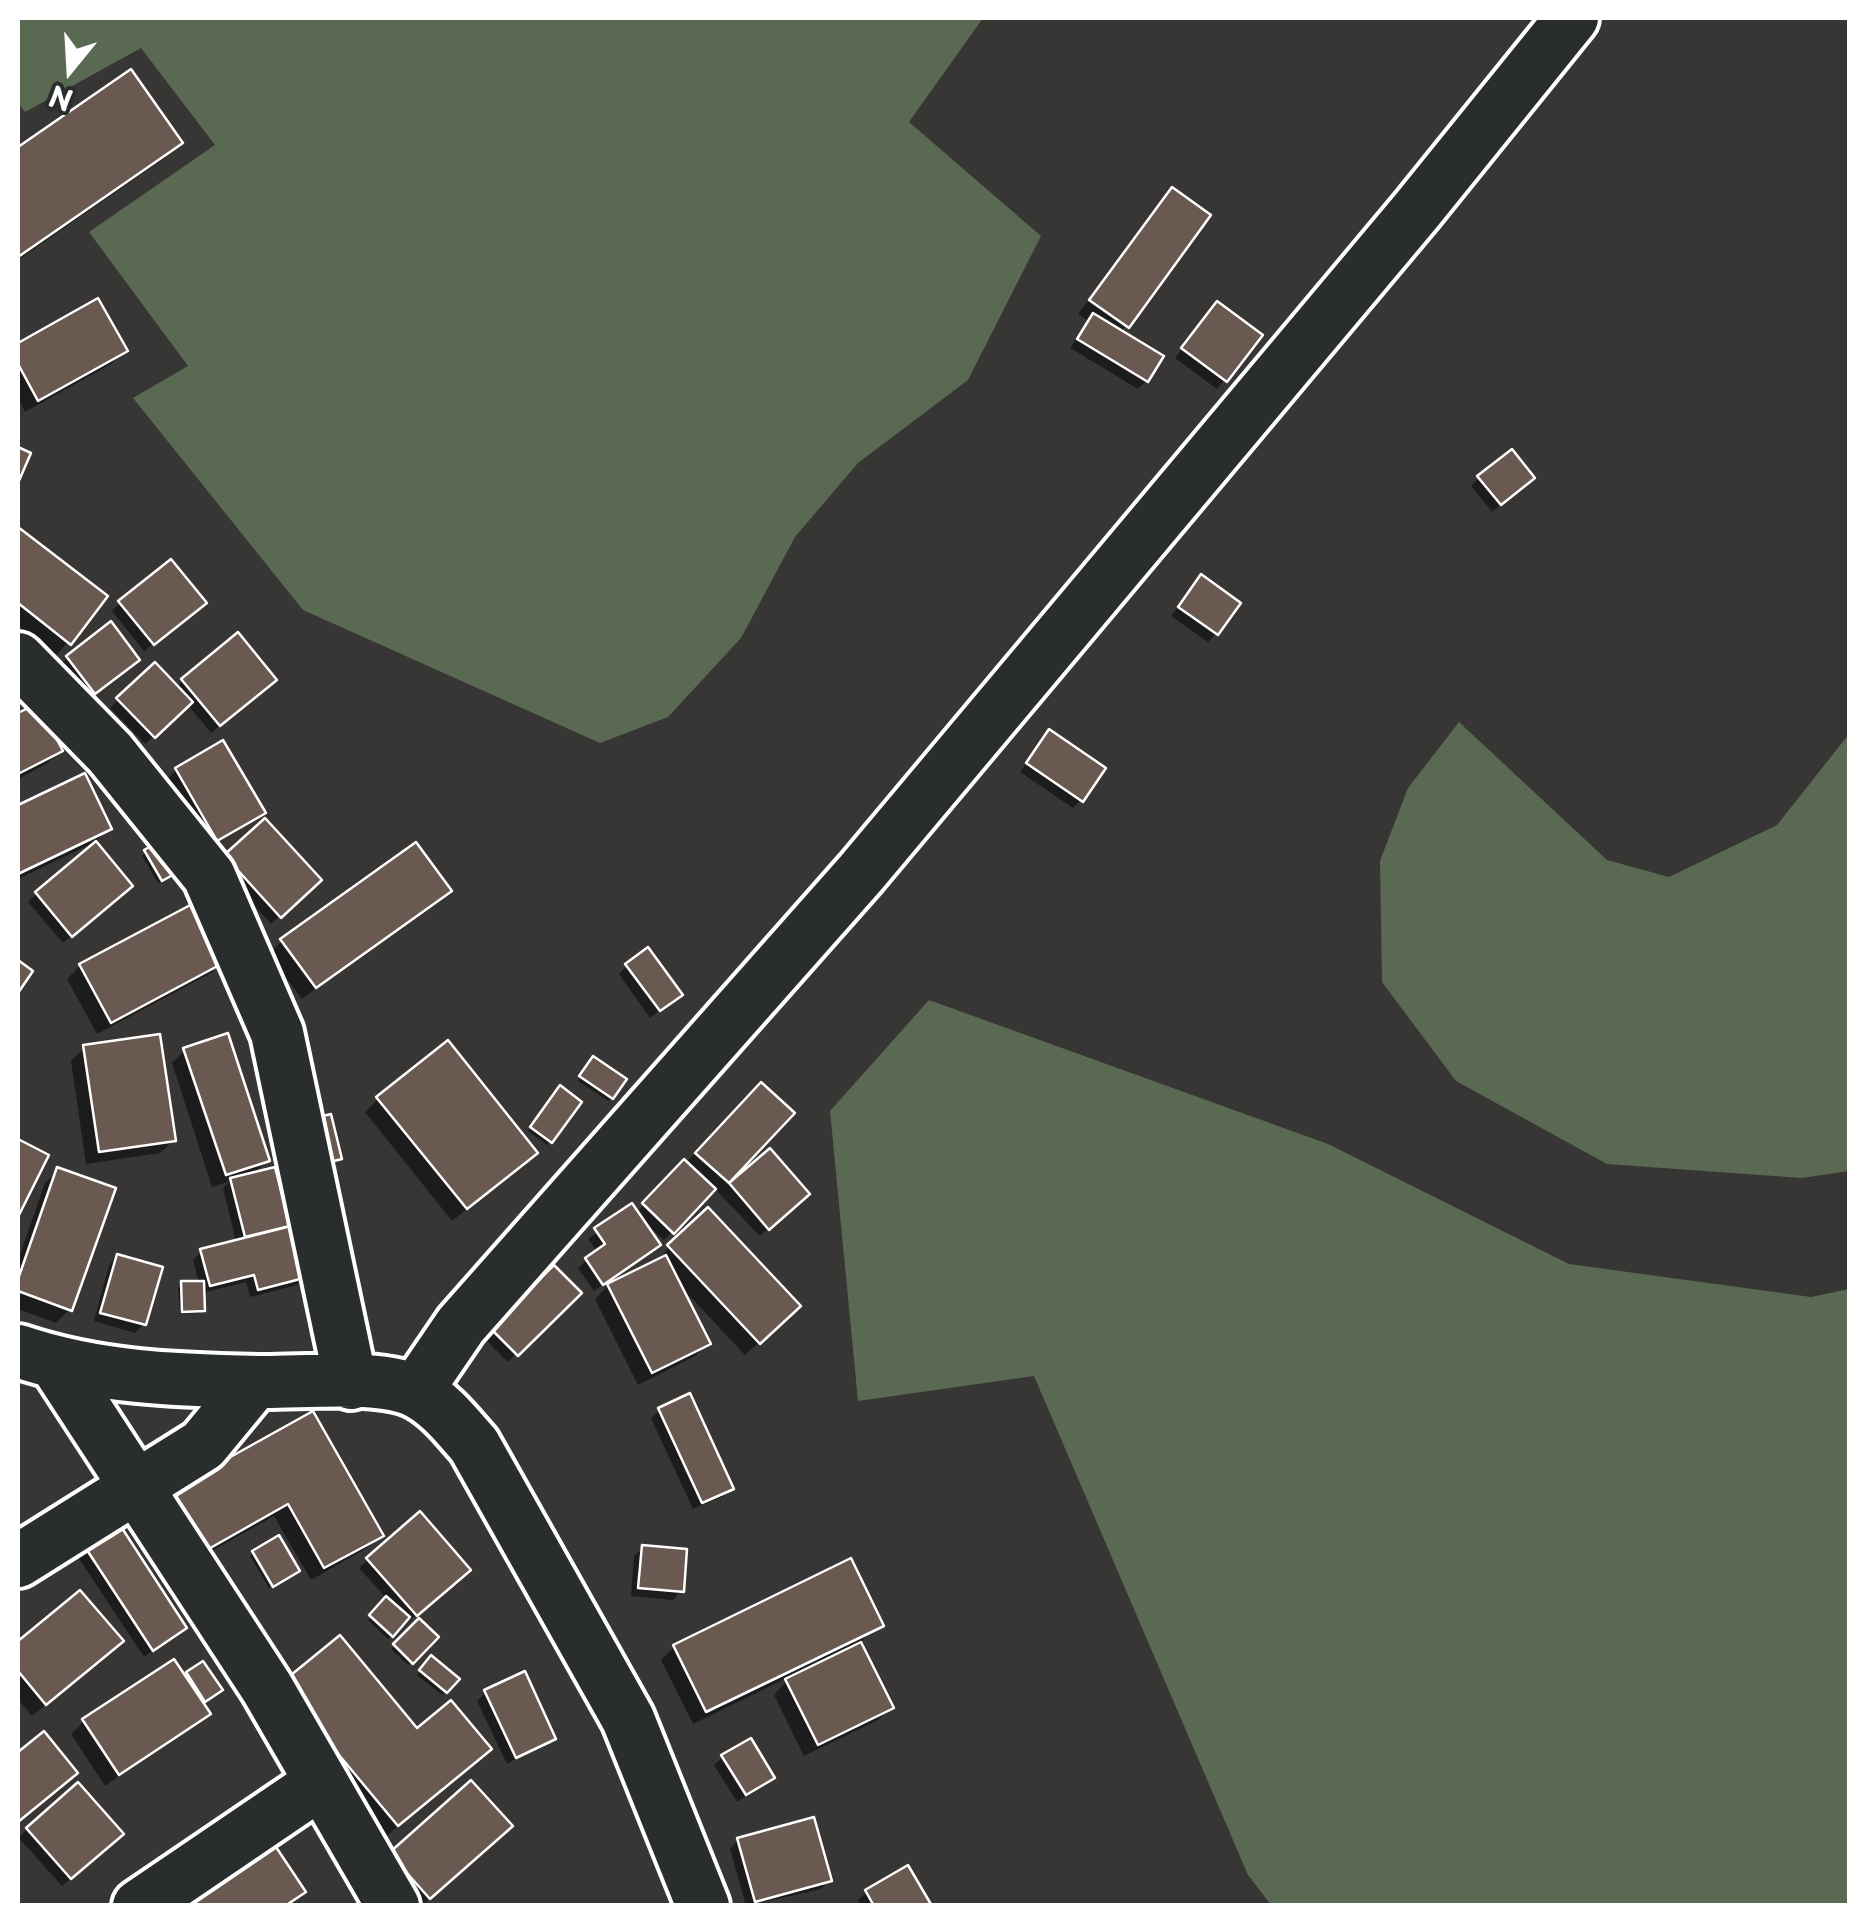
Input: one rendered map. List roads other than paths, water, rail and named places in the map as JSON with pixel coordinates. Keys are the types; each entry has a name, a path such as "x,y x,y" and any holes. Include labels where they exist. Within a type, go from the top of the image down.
{"street":[{"path":"416,1391 461,1325 874,858 1418,210 1572,18"},
{"path":"18,659 110,753 209,876 278,1033 351,1383"},
{"path":"37,1358 142,1378 351,1383 416,1391 446,1412 474,1445 628,1719 703,1906"},
{"path":"37,1358 134,1488 267,1688 393,1906"},
{"path":"18,1561 203,1445 255,1382"},
{"path":"139,1906 320,1782"}]}
